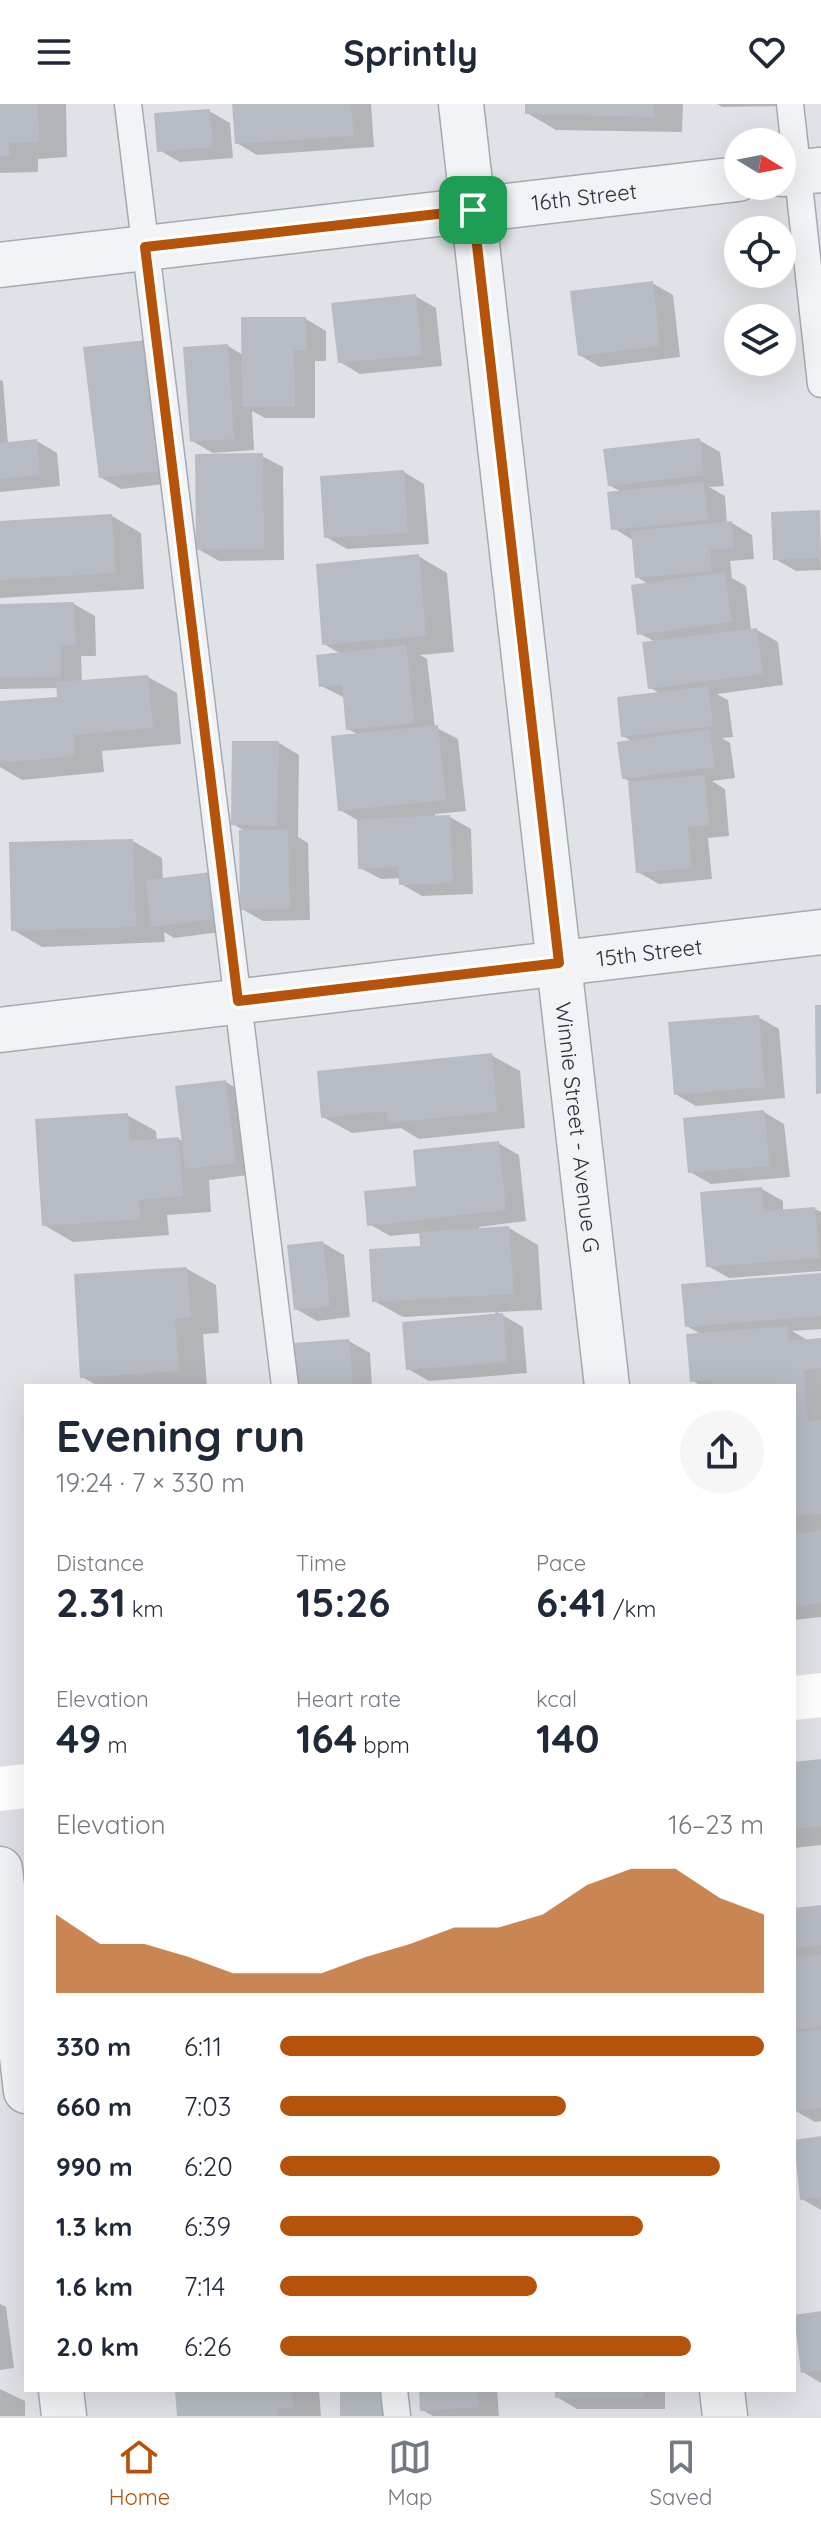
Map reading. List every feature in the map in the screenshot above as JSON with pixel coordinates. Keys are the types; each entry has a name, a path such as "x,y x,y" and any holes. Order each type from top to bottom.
{"main road":[{"path":"796,1698 821,1695"},
{"path":"0,1789 24,1786"}],"street":[{"name":"Winnie Street - Avenue G","path":"461,104 607,1384"},
{"name":"16th Street","path":"0,265 724,181"},
{"name":"15th Street","path":"0,1030 821,932"},
{"path":"0,1869 24,2074"},
{"path":"61,2392 64,2416"},
{"path":"722,2392 725,2416"}],"lane":[{"path":"128,104 285,1384"},
{"path":"790,104 800,172 821,384"},
{"path":"394,2392 397,2416"}],"building":[{"path":"0,104 38,104 39,142 9,143 10,156 0,156"},
{"path":"232,104 351,104 354,136 235,144"},
{"path":"525,104 654,104 654,117 525,114"},
{"path":"210,109 213,147 157,152 154,113"},
{"path":"653,281 660,346 578,356 570,291"},
{"path":"416,294 422,355 338,363 331,303"},
{"path":"241,317 306,317 306,350 294,350 295,407 242,407"},
{"path":"147,340 162,471 99,478 83,347"},
{"path":"228,344 234,439 190,442 183,347"},
{"path":"700,438 704,475 608,486 603,449"},
{"path":"37,439 40,475 0,479 0,443"},
{"path":"263,453 264,549 196,550 195,454"},
{"path":"404,470 408,533 324,538 320,476"},
{"path":"704,482 708,520 611,530 607,492"},
{"path":"820,510 821,558 773,560 771,512"},
{"path":"112,514 116,573 0,580 0,521"},
{"path":"732,521 734,548 710,550 712,571 635,578 631,531"},
{"path":"419,554 426,636 322,645 316,564"},
{"path":"725,572 732,622 637,635 631,585"},
{"path":"74,602 76,645 61,645 61,677 0,678 0,604"},
{"path":"757,628 763,674 648,689 642,642"},
{"path":"406,645 415,723 346,730 342,685 319,687 316,655"},
{"path":"148,675 153,728 74,735 75,756 0,763 0,701 57,697 56,682"},
{"path":"708,686 713,726 621,737 617,697"},
{"path":"438,725 446,800 338,811 331,736"},
{"path":"710,729 715,767 622,779 617,742"},
{"path":"232,741 279,741 277,826 231,825"},
{"path":"705,775 709,825 688,827 692,868 636,873 628,782"},
{"path":"450,815 453,883 399,885 398,867 358,869 357,819"},
{"path":"288,829 290,909 240,910 239,830"},
{"path":"133,839 136,927 11,931 9,842"},
{"path":"211,872 216,919 151,927 146,880"},
{"path":"815,1005 821,1005 821,1093 816,1094"},
{"path":"759,1015 765,1087 674,1095 668,1022"},
{"path":"492,1053 497,1112 388,1123 387,1111 321,1118 317,1071"},
{"path":"226,1080 236,1163 185,1169 175,1086"},
{"path":"764,1110 770,1166 688,1173 683,1118"},
{"path":"128,1113 130,1141 179,1137 183,1196 139,1200 141,1219 42,1226 35,1119"},
{"path":"499,1141 506,1210 367,1226 364,1191 416,1186 413,1150"},
{"path":"762,1187 764,1211 815,1207 820,1258 706,1267 700,1192"},
{"path":"509,1226 514,1294 372,1302 369,1249 420,1246 419,1232"},
{"path":"323,1241 330,1306 294,1310 287,1245"},
{"path":"187,1267 191,1317 175,1319 179,1371 80,1378 74,1274"},
{"path":"821,1273 821,1316 685,1327 681,1284"},
{"path":"503,1313 507,1362 406,1370 402,1322"},
{"path":"788,1326 789,1341 821,1338 821,1368 804,1370 808,1421 821,1420 821,1514 796,1515 796,1384 690,1382 686,1334"},
{"path":"349,1339 353,1384 297,1384 294,1343"},
{"path":"821,1531 821,1603 796,1606 796,1534"},
{"path":"821,1759 821,1826 796,1829 796,1762"},
{"path":"821,1905 821,1945 796,1948 796,1908"},
{"path":"821,1954 821,2026 796,2030 796,1958"},
{"path":"821,2030 821,2108 796,2111 796,2032"},
{"path":"821,2136 821,2197 800,2200 796,2140"},
{"path":"821,2311 821,2370 801,2373 796,2315"},
{"path":"175,2392 292,2392 293,2407 278,2408 279,2416 177,2416"},
{"path":"340,2392 383,2392 384,2416 340,2416"},
{"path":"419,2392 478,2392 479,2407 420,2411"},
{"path":"555,2392 644,2392 644,2398 555,2398"}],"route":[{"path":"473,210 559,963 238,1001 145,247 473,210"}]}
